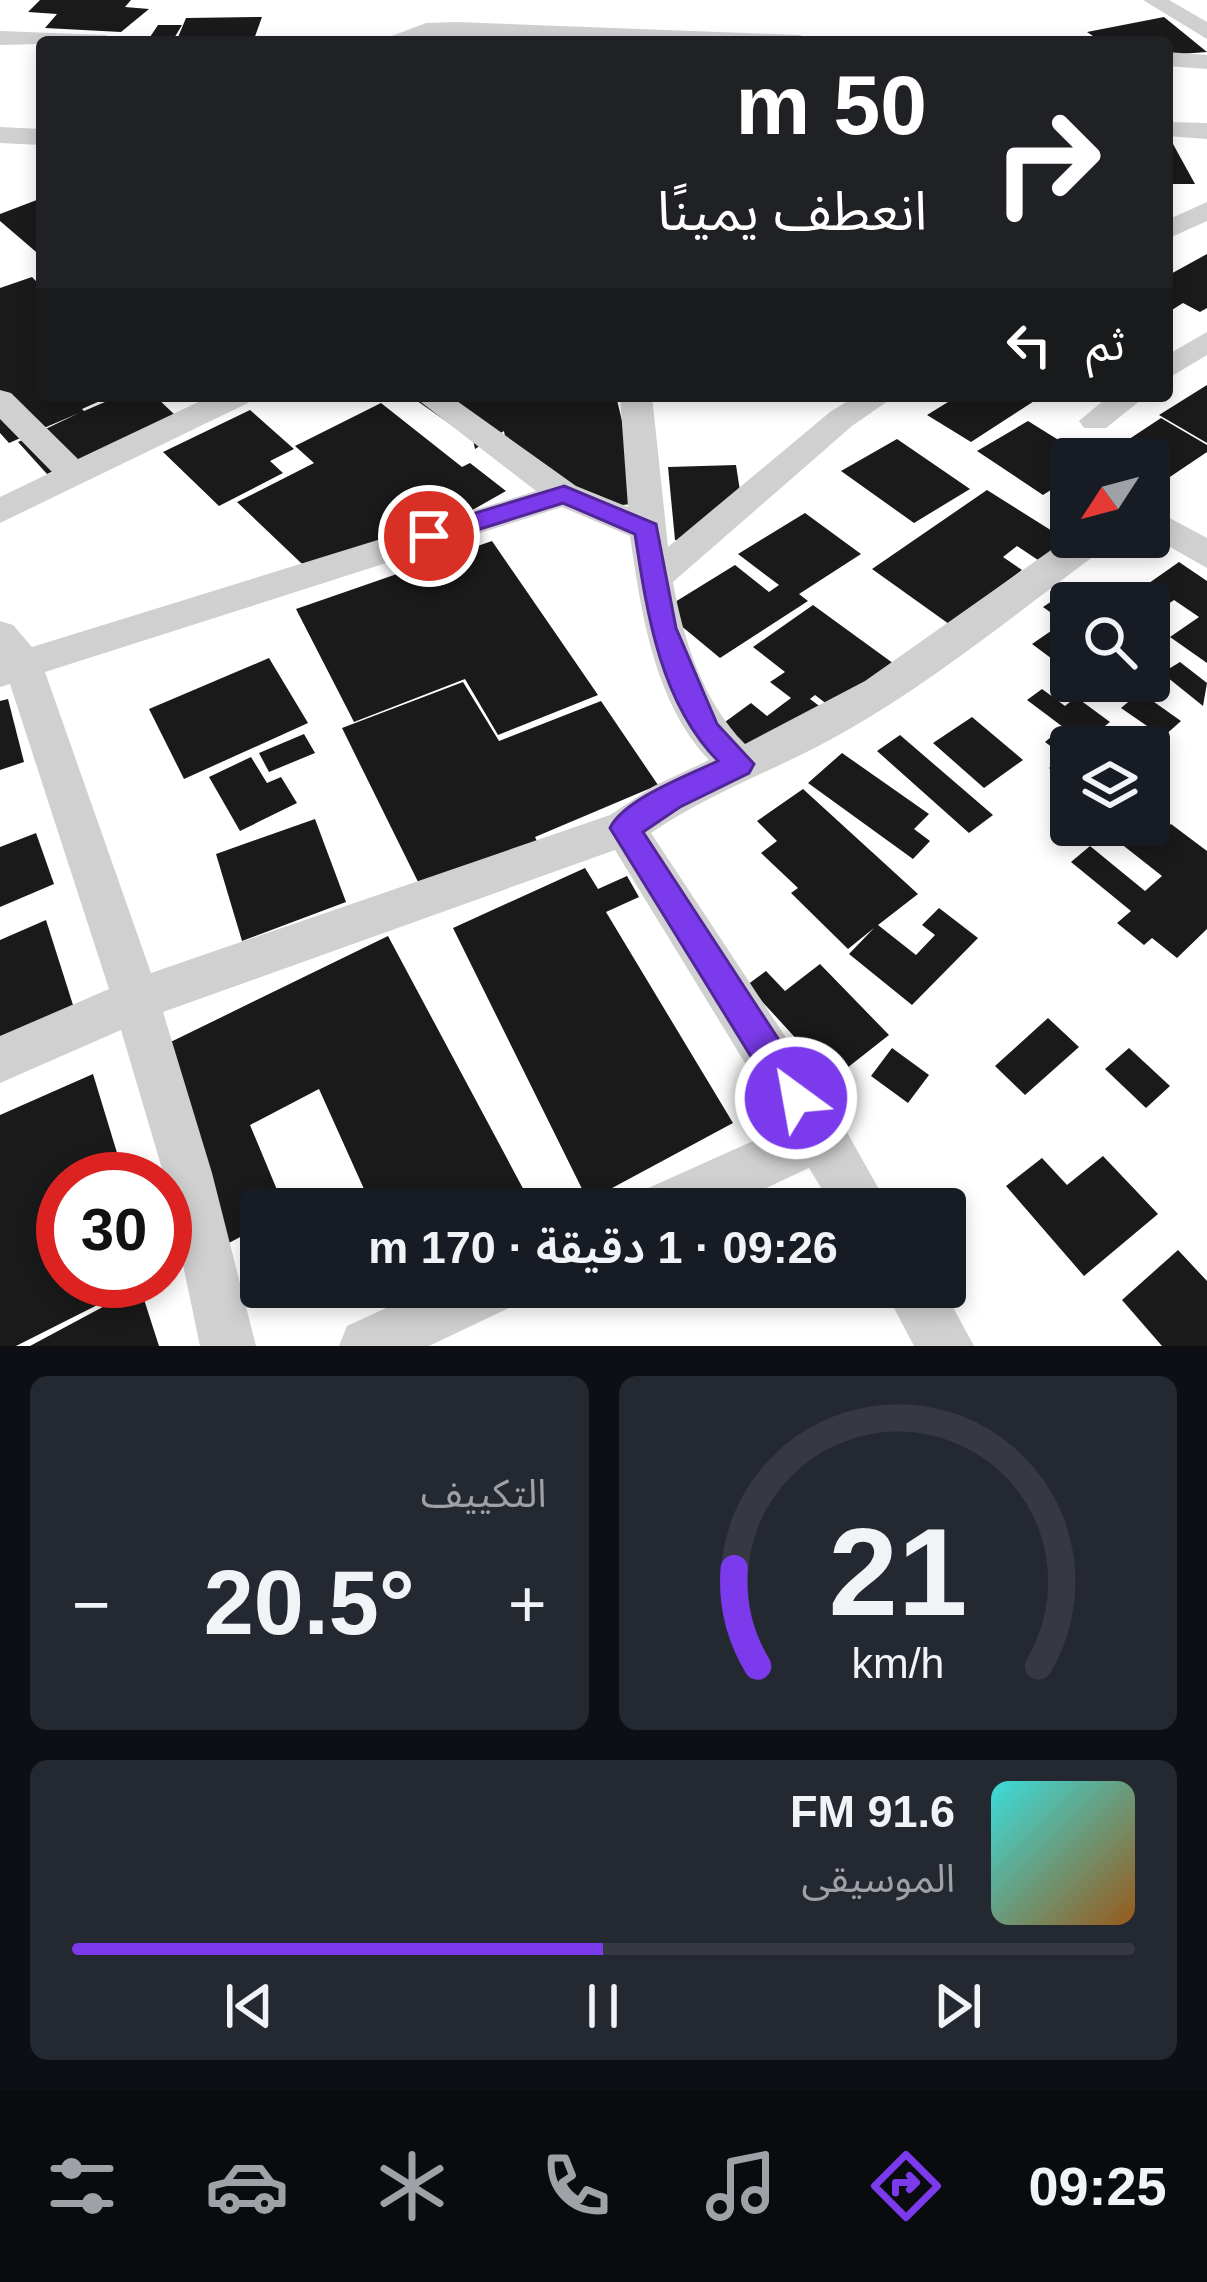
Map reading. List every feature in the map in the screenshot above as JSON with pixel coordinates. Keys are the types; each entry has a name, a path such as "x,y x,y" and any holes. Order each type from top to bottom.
{"street":[{"path":"1154,0 1207,32"},
{"path":"407,36 427,30 540,36"},
{"path":"0,38 36,39"},
{"path":"1173,59 1207,62"},
{"path":"1173,129 1207,131"},
{"path":"0,135 36,136"},
{"path":"1173,366 1207,341"},
{"path":"0,400 75,476"},
{"path":"0,512 225,402"},
{"path":"437,402 564,494 647,530"},
{"path":"637,402 647,530 662,628 706,730 739,764"},
{"path":"655,578 838,408"},
{"path":"228,1346 208,1251 139,999 8,657 564,494"},
{"path":"1170,532 1207,555"},
{"path":"0,1060 139,999 625,828 669,798 775,751 943,648 1066,558"},
{"path":"625,828 852,1188"},
{"path":"708,1188 821,1136"},
{"path":"367,1346 449,1308"},
{"path":"923,1308 946,1346"}],"building":[{"path":"40,0 131,0 125,7 149,9 121,32 45,28 57,14 28,12"},
{"path":"262,17 255,36 178,36 186,18"},
{"path":"1164,17 1207,52 1173,55 1173,36 1093,36 1087,32"},
{"path":"158,25 182,25 175,36 151,36"},
{"path":"1173,144 1195,184 1173,184"},
{"path":"36,200 36,252 0,221 0,214"},
{"path":"1207,254 1207,308 1200,312 1183,303 1173,309 1173,273"},
{"path":"32,277 36,281 36,402 98,402 84,411 105,402 161,402 175,415 47,474 18,442 79,413 9,443 0,433 0,288"},
{"path":"1207,385 1207,443 1159,415"},
{"path":"419,402 617,402 642,503 582,509 508,454 504,431 475,449 473,440"},
{"path":"948,402 1033,402 971,442 927,415"},
{"path":"381,403 462,467 470,463 506,491 409,546 320,581 237,502 314,463 295,446"},
{"path":"250,410 294,449 270,461 283,473 219,506 163,452"},
{"path":"1161,418 1207,445 1207,452 1170,477 1170,438 1131,438"},
{"path":"1028,421 1055,438 1050,438 1050,490 1043,495 977,451"},
{"path":"897,439 970,489 914,523 841,471"},
{"path":"736,465 744,517 721,539 675,540 668,467"},
{"path":"987,490 1050,530 1050,555 1041,562 1017,546 1003,557 1022,570 949,624 872,569"},
{"path":"805,513 861,554 799,594 808,601 720,658 662,610 735,565 769,592 779,585 738,554"},
{"path":"492,541 598,695 498,735 465,679 354,722 296,609"},
{"path":"1179,562 1207,581 1207,663 1170,637 1199,617 1174,600 1170,603 1170,582 1151,582"},
{"path":"813,605 901,669 841,715 815,695 810,699 834,717 764,771 714,730 751,703 767,716 791,698 770,682 785,672 753,647"},
{"path":"1050,632 1050,657 1032,644"},
{"path":"269,658 308,723 184,779 149,709"},
{"path":"1180,662 1207,683 1203,706 1170,679 1170,668"},
{"path":"463,682 499,741 601,701 658,785 535,837 540,847 425,896 342,728"},
{"path":"1042,689 1050,695 1050,702 1065,706 1083,702 1110,722 1062,726 1027,700"},
{"path":"8,699 24,762 0,770 0,701"},
{"path":"1128,702 1154,702 1181,721 1170,731 1170,726 1147,726 1121,708"},
{"path":"972,717 1023,760 984,788 933,743"},
{"path":"304,734 315,753 269,772 259,753"},
{"path":"900,735 993,815 969,833 877,751"},
{"path":"842,753 929,814 914,829 930,841 913,859 808,783"},
{"path":"251,757 267,783 281,777 297,803 240,831 209,777"},
{"path":"803,789 918,894 878,925 916,955 935,935 922,925 939,908 978,938 912,1005 849,954 874,928 848,949 791,893 798,888 761,853 777,841 757,821"},
{"path":"315,819 346,902 242,941 216,854"},
{"path":"1170,825 1207,851 1207,929 1177,958 1152,938 1144,945 1117,923 1131,911 1071,862 1090,846 1145,891 1162,876 1124,846 1170,846"},
{"path":"36,833 54,884 0,907 0,847"},
{"path":"585,868 598,889 627,876 639,897 606,912 733,1123 612,1188 582,1188 453,928"},
{"path":"46,920 73,1005 0,1038 0,940"},
{"path":"388,936 523,1188 364,1188 319,1089 250,1125 276,1188 240,1188 240,1237 206,1255 192,1208 192,1152 175,1152 146,1054"},
{"path":"820,964 889,1035 833,1079 747,985 766,971 785,991"},
{"path":"1048,1018 1079,1047 1025,1095 995,1066"},
{"path":"892,1048 929,1075 908,1103 871,1076"},
{"path":"1129,1048 1170,1086 1146,1108 1105,1069"},
{"path":"93,1074 117,1152 36,1152 36,1308 91,1308 16,1346 0,1346 0,1115"},
{"path":"1103,1156 1158,1214 1084,1276 1006,1186 1042,1158 1067,1185"},
{"path":"1178,1250 1207,1281 1207,1346 1162,1346 1122,1300"},
{"path":"101,1308 147,1308 159,1346 30,1346"}],"route":[{"path":"429,536 564,494 647,530 662,628 706,730 739,764 669,798 625,828 796,1098"}]}
